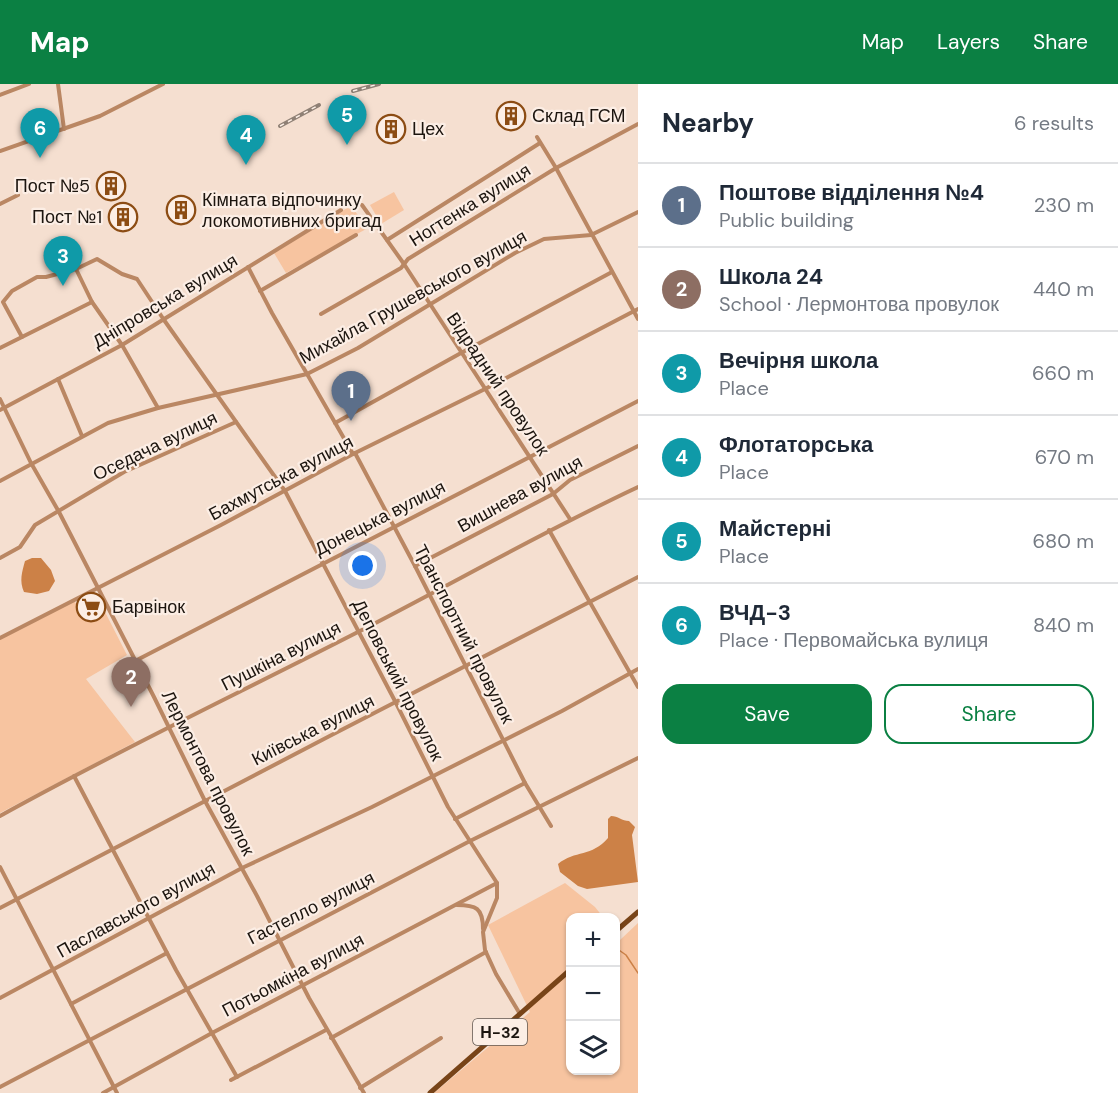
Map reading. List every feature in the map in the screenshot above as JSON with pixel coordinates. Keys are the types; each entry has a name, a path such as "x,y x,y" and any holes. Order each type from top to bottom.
{"main road":[{"path":"620,927 638,912"},
{"name":"Н-32","path":"430,1093 566,974"}],"street":[{"path":"11,84 14,91"},
{"path":"0,95 29,84"},
{"path":"58,84 64,129"},
{"path":"0,151 100,116 163,84"},
{"name":"Ногтенка вулиця","path":"321,314 401,268 556,168 638,124"},
{"path":"537,137 612,272 636,310 638,319"},
{"path":"387,240 540,143"},
{"path":"0,204 18,195"},
{"name":"Відрадний провулок","path":"362,205 404,264 570,519"},
{"name":"Дніпровська вулиця","path":"2,409 122,345 341,210"},
{"name":"Михайла Грушевського вулиця","path":"0,481 108,423 158,408 307,374 358,348 515,253 544,240 591,235 638,212"},
{"path":"260,291 356,235"},
{"name":"Деповський провулок","path":"76,269 97,260 122,274 137,279 285,491 455,819 497,883"},
{"name":"Транспортний провулок","path":"248,267 394,527 525,783 550,826"},
{"path":"22,337 3,302 12,291 37,277 46,277 76,269 92,302 122,345 158,408"},
{"path":"335,423 461,352 612,272"},
{"path":"0,348 92,302"},
{"name":"Бахмутська вулиця","path":"0,638 354,453 636,310"},
{"path":"58,379 82,435"},
{"name":"Лермонтова провулок","path":"0,399 2,409 59,512 205,801 331,1038 364,1093"},
{"name":"Донецька вулиця","path":"135,661 638,401"},
{"name":"Оседача вулиця","path":"0,558 20,547 35,525 124,472 236,422"},
{"name":"Вишнева вулиця","path":"415,566 553,494 570,480 638,446"},
{"name":"Пушкіна вулиця","path":"0,816 358,632 570,519 638,486"},
{"path":"549,530 638,687"},
{"name":"Київська вулиця","path":"0,908 396,703 464,665 638,577"},
{"name":"Паславського вулиця","path":"0,998 242,868 372,807 638,669"},
{"name":"Гастелло вулиця","path":"0,1087 470,841 638,758"},
{"path":"75,776 167,953 237,1077"},
{"path":"455,819 525,783"},
{"path":"0,867 117,1093"},
{"path":"483,932 497,898 497,883"},
{"name":"Потьомкіна вулиця","path":"104,1093 497,883"},
{"path":"456,905 470,905 479,909 483,918 486,952 496,974 520,1014"},
{"path":"331,1038 486,952"},
{"path":"71,1004 167,953"},
{"path":"231,1080 327,1030"},
{"path":"360,1088 441,1038"}],"shaded area":[{"path":"394,192 404,210 381,224 370,205"},
{"path":"347,208 354,210 368,228 286,273 274,253"},
{"path":"41,558 51,570 55,581 49,591 37,594 24,592 21,580 23,569 25,561"},
{"path":"73,599 87,621 105,612 127,655 86,679 135,742 0,813 0,639"},
{"path":"611,816 629,821 635,827 632,835 638,882 587,889 578,886 560,872 558,864 602,844 608,838 608,819"},
{"path":"565,883 595,907 600,913 566,913 566,1075 620,1075 620,940 638,923 638,1093 434,1093 530,1012 488,925"}],"waterway":[{"path":"620,951 626,955 638,973"}],"railway":[{"path":"353,91 379,84"},
{"path":"280,126 319,105"}],"place":[{"name":"Склад ГСМ","path":"511,116"},
{"name":"Цех","path":"391,129"},
{"name":"Майстерні","path":"347,145"},
{"name":"ВЧД-3","path":"40,158"},
{"name":"Флотаторська","path":"246,165"},
{"name":"Пост №5","path":"111,186"},
{"name":"Кімната відпочинку локомотивних бригад","path":"181,210"},
{"name":"Пост №1","path":"123,217"},
{"name":"Вечірня школа","path":"63,286"},
{"name":"Поштове відділення №4","path":"351,421"},
{"name":"Барвінок","path":"91,607"},
{"name":"Школа 24","path":"131,707"}]}
